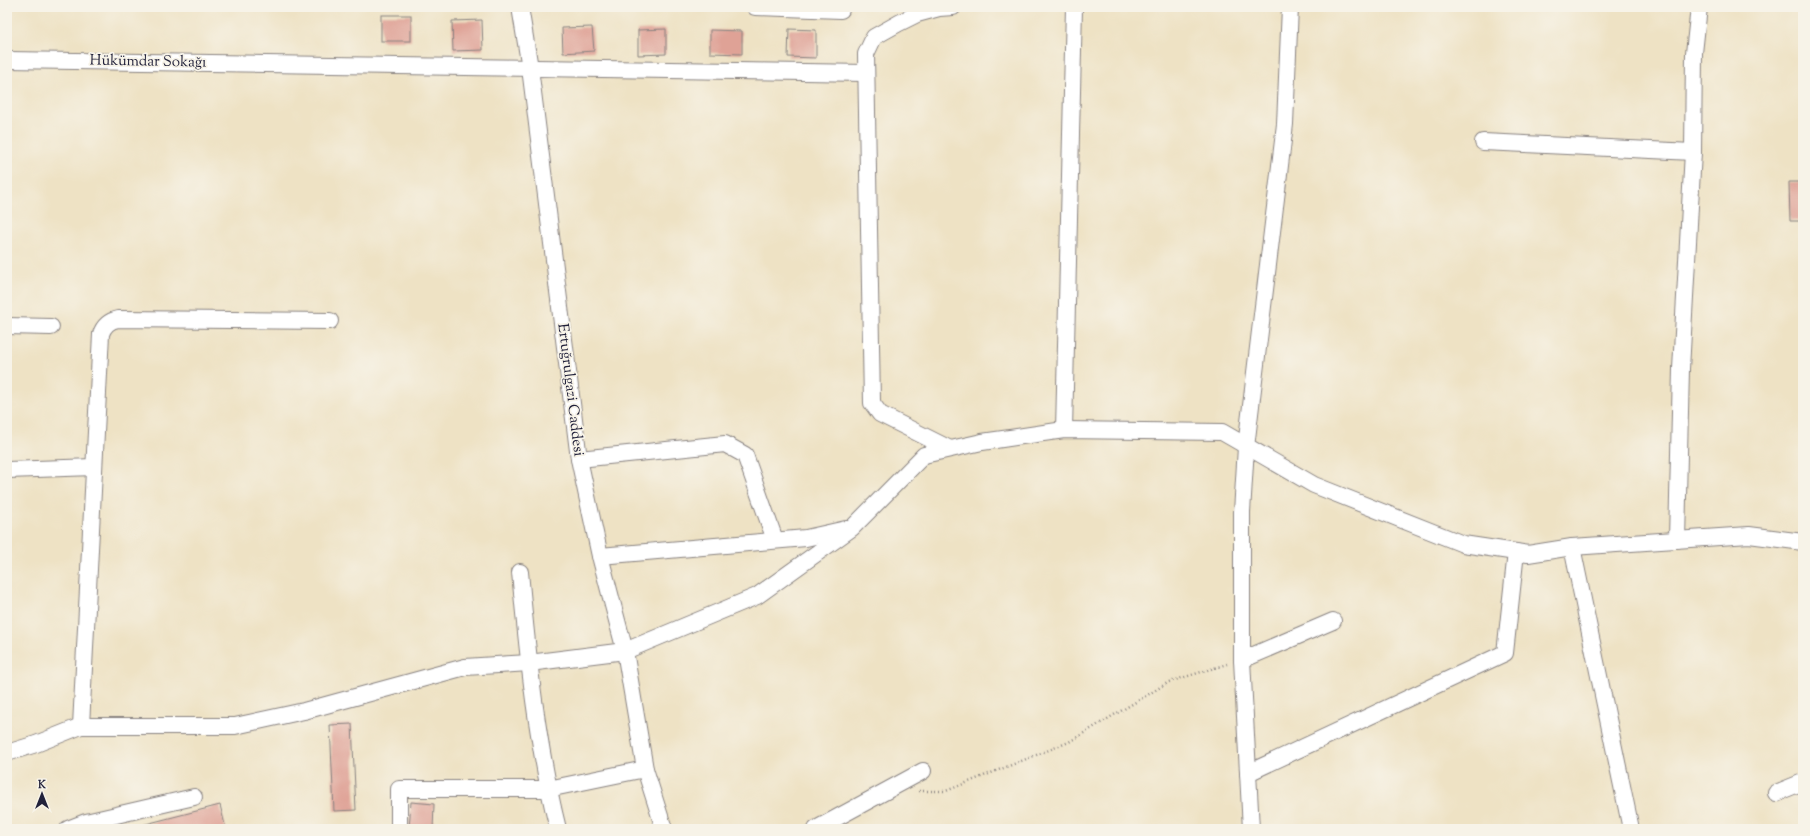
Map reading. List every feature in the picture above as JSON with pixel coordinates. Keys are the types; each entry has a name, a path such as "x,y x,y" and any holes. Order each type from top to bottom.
{"street":[{"name":"Ertuğrulgazi Caddesi","path":"520,7 530,68 579,459 600,556 625,651 645,769 664,829"},
{"path":"755,7 841,10 841,7"},
{"path":"950,449 880,414 872,403 866,54 874,37 917,14 939,8 953,7"},
{"path":"1064,430 1074,7"},
{"path":"1251,829 1242,660 1242,512 1246,447 1285,124 1290,7"},
{"path":"1677,540 1681,369 1693,152 1694,53 1699,7"},
{"name":"Hükümdar Sokağı","path":"7,60 866,73"},
{"path":"1483,142 1693,152"},
{"path":"81,726 101,334 103,328 112,320 118,319 330,321"},
{"path":"7,326 51,327"},
{"path":"7,753 36,744 81,726 235,726 304,711 465,667 529,662 625,651 757,596 852,528 924,455 982,442 1064,430 1222,432 1314,485 1463,544 1528,554 1572,547 1749,535 1803,542"},
{"path":"579,459 725,444 745,455 775,540"},
{"path":"7,470 94,467"},
{"path":"600,556 806,538 852,528"},
{"path":"1572,547 1631,829"},
{"path":"1248,773 1505,653 1516,552"},
{"path":"520,572 529,662 548,789 558,829"},
{"path":"1242,660 1333,621"},
{"path":"399,829 399,789 548,789 645,769"},
{"path":"816,829 923,771"},
{"path":"1776,793 1803,782"},
{"path":"68,829 86,822 194,797"}],"path":[{"path":"900,784 914,790 924,792 946,791 1069,742 1170,682 1242,660"}],"building":[{"path":"381,15 411,15 411,41 381,41"},
{"path":"482,20 483,50 453,51 452,21"},
{"path":"592,27 594,51 563,53 562,28"},
{"path":"666,29 666,54 638,55 638,30"},
{"path":"789,29 816,30 816,58 788,57"},
{"path":"710,30 742,31 742,54 710,53"},
{"path":"1789,182 1803,182 1803,221 1790,221"},
{"path":"352,724 356,810 334,811 330,725"},
{"path":"411,802 434,804 433,829 409,829"},
{"path":"220,805 226,829 143,829 142,825"}]}
